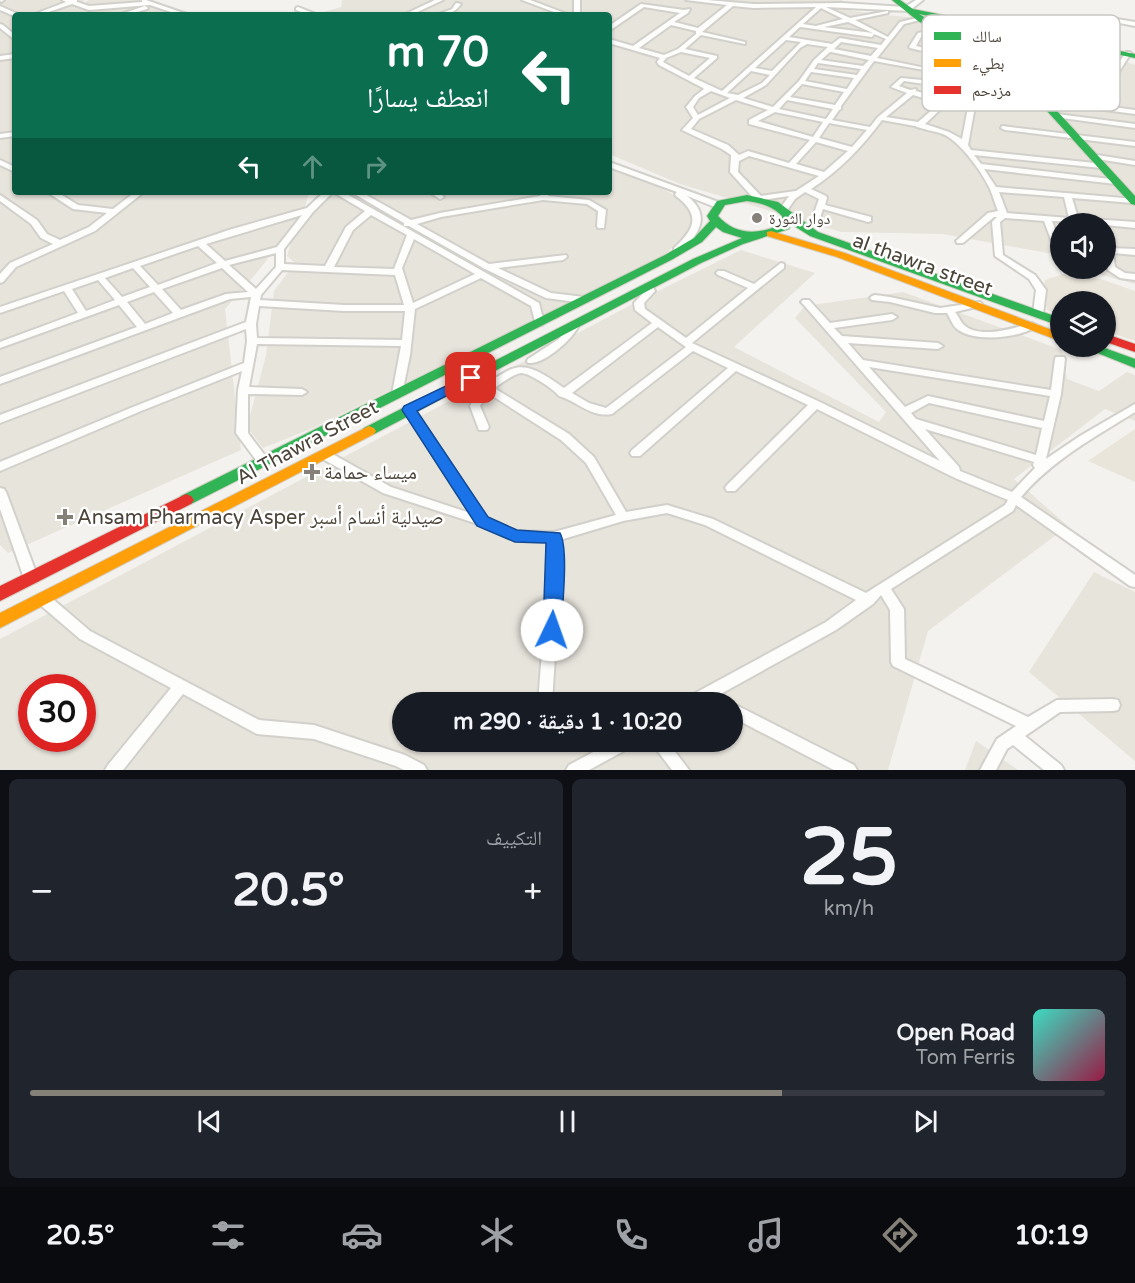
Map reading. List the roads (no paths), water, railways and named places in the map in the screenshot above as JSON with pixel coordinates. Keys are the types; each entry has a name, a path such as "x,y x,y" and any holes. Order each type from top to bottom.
{"main road":[{"path":"906,5 921,19"},
{"path":"906,5 947,15"},
{"path":"1053,111 1128,193"},
{"path":"715,222 712,216 718,205 736,199 759,199"},
{"name":"al thawra street","path":"759,199 785,213 805,230 1035,320 1050,330"},
{"path":"766,235 785,227 785,213"},
{"name":"al thawra street","path":"715,222 739,234 766,235 841,255 977,304 1035,320 1050,321"},
{"name":"Al Thawra Street","path":"0,594 669,257 698,240 715,222"},
{"name":"Al Thawra Street","path":"0,621 649,287 729,247 766,235"},
{"path":"1116,341 1135,348"},
{"path":"1116,357 1135,364"}],"street":[{"path":"65,0 76,1 89,8 150,3"},
{"path":"140,0 177,12"},
{"path":"413,12 440,0"},
{"path":"525,0 559,12"},
{"path":"689,0 732,4 820,6 839,2"},
{"path":"774,0 779,5"},
{"path":"44,12 76,1"},
{"path":"633,49 700,2"},
{"path":"794,5 839,2 906,5"},
{"path":"448,12 454,10 458,4"},
{"path":"612,42 664,57 680,50 699,34 698,31 732,4"},
{"path":"132,12 157,5"},
{"path":"612,27 643,5 686,12"},
{"path":"813,27 906,5"},
{"path":"820,6 887,37"},
{"path":"722,93 820,6"},
{"path":"298,9 306,12"},
{"path":"792,164 828,122 848,91 883,47 887,37 902,23 921,19"},
{"path":"1120,22 1135,24"},
{"path":"670,23 743,43"},
{"path":"798,25 887,37"},
{"path":"922,34 912,47 922,49"},
{"path":"784,38 807,41 922,68"},
{"path":"852,150 753,123 775,109 801,82 816,61 840,40 883,47"},
{"path":"807,41 796,49 764,84 697,118 686,130 725,147 735,154 734,172 759,199 794,193 824,175 852,150 880,118 922,83"},
{"path":"776,45 796,49"},
{"path":"680,50 715,57 691,77"},
{"path":"664,57 661,64 722,93 828,122 872,129"},
{"path":"816,61 865,68"},
{"path":"751,69 773,73"},
{"path":"810,70 859,77"},
{"path":"922,81 905,78 894,86 922,96"},
{"path":"801,82 848,91"},
{"path":"697,118 689,107 697,97 708,90 706,87"},
{"path":"786,98 838,108"},
{"path":"1120,110 1135,112"},
{"path":"918,126 935,111"},
{"path":"967,148 972,111"},
{"path":"1057,116 1135,126"},
{"path":"880,118 944,132 957,138 967,148 994,189 1003,214"},
{"path":"1005,128 1135,144"},
{"path":"967,148 1135,163"},
{"path":"735,160 748,153 824,175"},
{"path":"612,165 718,205"},
{"path":"980,166 1128,193"},
{"path":"669,187 689,202 697,212 699,219 692,235 669,257"},
{"path":"804,189 823,198 815,222"},
{"path":"994,189 1067,195 1128,193"},
{"path":"785,213 794,193"},
{"path":"56,195 76,207 115,213"},
{"path":"0,280 13,265 92,229 136,195"},
{"path":"314,195 320,201"},
{"path":"263,461 242,433 243,390 249,365 252,341 250,324 255,298 280,267 280,249 310,210 326,195"},
{"path":"342,195 536,305"},
{"path":"360,195 488,267 549,296 584,300"},
{"path":"398,227 440,215 545,195 595,204 602,210 601,226"},
{"path":"1067,195 1072,213"},
{"path":"0,197 34,222 44,236 60,244"},
{"path":"821,206 868,219"},
{"path":"0,310 134,264 310,210"},
{"path":"328,269 349,229 370,211"},
{"path":"949,309 960,327 977,332 1012,334 1035,320 1041,290 1032,277 999,256 996,222 1003,214"},
{"path":"960,241 991,215 1050,218"},
{"path":"1047,218 1050,226"},
{"path":"1116,224 1135,225"},
{"path":"397,394 410,308 398,268 411,235"},
{"path":"200,243 255,298"},
{"path":"0,345 223,264 280,249"},
{"path":"1116,249 1135,252"},
{"path":"0,381 230,296 344,308 410,308 488,267 563,257"},
{"path":"134,264 179,314"},
{"path":"483,427 475,406 487,388 518,370 523,370 595,410 608,412 690,345 754,287 782,266"},
{"path":"280,267 399,272"},
{"path":"1116,271 1123,276 1135,277"},
{"path":"721,273 754,287"},
{"path":"99,276 143,327"},
{"path":"649,287 650,291 640,301 639,307 690,345 959,475 1013,497 1135,582"},
{"path":"67,288 83,314"},
{"path":"536,305 549,296"},
{"path":"875,298 887,298 938,310 977,304"},
{"path":"806,302 959,475"},
{"path":"536,305 539,323"},
{"path":"826,326 892,317"},
{"path":"563,394 658,322"},
{"path":"0,419 250,324"},
{"path":"532,361 573,331 574,325"},
{"path":"838,339 938,346"},
{"path":"252,341 406,343"},
{"path":"1039,465 1056,394 1060,359"},
{"path":"858,362 1056,394"},
{"path":"0,467 249,365"},
{"path":"636,453 735,367"},
{"path":"487,388 565,437 590,460 623,517"},
{"path":"243,390 302,392"},
{"path":"907,417 928,399 1048,426"},
{"path":"731,488 816,404"},
{"path":"719,692 831,626 883,587 1009,508 1013,497 1039,465 1135,407"},
{"path":"409,410 482,521"},
{"path":"907,417 1039,465"},
{"path":"325,455 387,490 482,521 515,536 554,537 623,517 667,509 709,522 868,600"},
{"path":"1,495 31,578"},
{"path":"546,692 555,566 554,537"},
{"path":"883,587 897,609 898,662 1029,725"},
{"path":"43,599 85,635 257,727 314,732 400,760 419,770"},
{"path":"113,770 180,687"},
{"path":"988,770 1002,744 1057,706 1113,705"},
{"path":"743,716 849,770"},
{"path":"1013,736 1056,770"},
{"path":"574,770 608,752"},
{"path":"667,752 681,770"}],"place":[{"name":"دوار الثورة","path":"757,218"},
{"name":"ميساء حمامة","path":"312,472"},
{"name":"Ansam Pharmacy Asper صيدلية أنسام أسبر","path":"65,517"}]}
